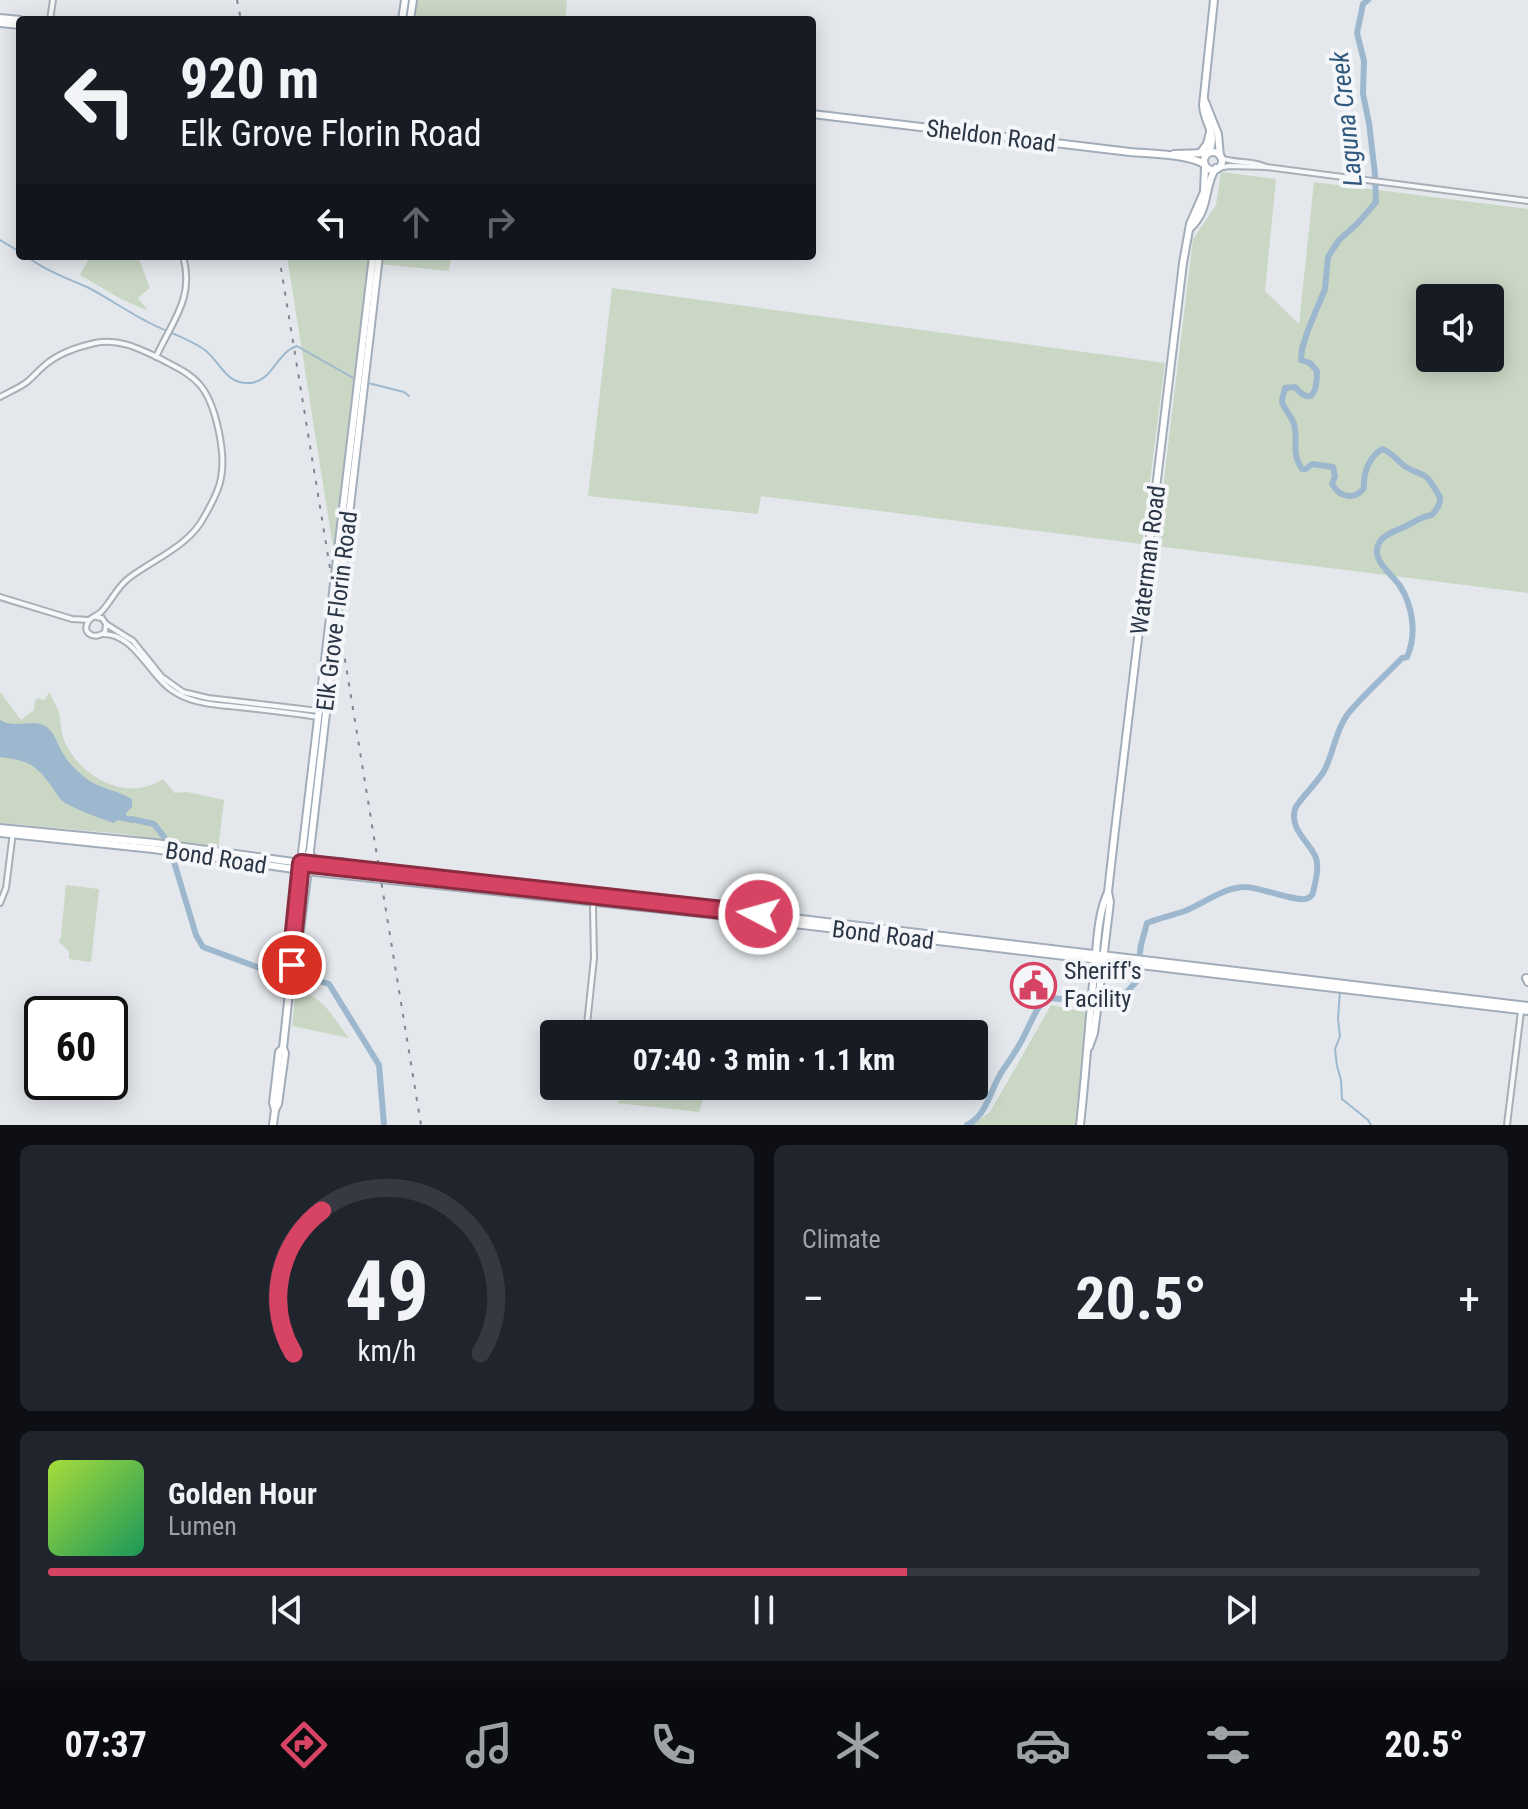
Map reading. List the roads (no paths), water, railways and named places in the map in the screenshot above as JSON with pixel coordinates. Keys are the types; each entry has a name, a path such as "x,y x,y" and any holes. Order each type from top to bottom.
{"main road":[{"path":"1204,99 1218,134 1221,157 1221,164 1210,169 1204,159 1210,131 1203,111 1204,99 1214,0"},
{"name":"Sheldon Road","path":"816,114 1171,155 1198,160 1205,165"},
{"path":"1206,153 1215,152 1221,157"},
{"name":"Sheldon Road","path":"1171,155 1206,153"},
{"name":"Waterman Road","path":"1080,1125 1089,1047 1094,1033 1099,957 1110,902 1108,892 1183,263 1191,220 1204,192 1205,165"},
{"name":"Waterman Road","path":"1190,228 1206,204 1211,176 1217,168"},
{"name":"Elk Grove Florin Road","path":"273,1125 285,1053 293,933 309,853 338,550 375,260"},
{"name":"Elk Grove Florin Road","path":"292,965 296,961 311,778 342,568 374,300 376,260"},
{"path":"370,285 374,300"},
{"path":"338,550 342,568"},
{"path":"315,749 318,770"},
{"path":"311,778 316,791"},
{"name":"Bond Road","path":"0,831 154,846 304,867 363,870 501,891 759,914 1129,962 1281,977 1332,986"},
{"name":"Bond Road","path":"185,852 221,853 396,881 472,882 727,916 1099,957"},
{"path":"309,853 315,861 342,862 363,870"},
{"path":"501,891 504,888 536,889"},
{"path":"727,916 754,917 759,914"},
{"path":"293,933 296,937 294,948 297,949"},
{"name":"Bond Road","path":"1145,963 1241,978 1428,995 1525,1008"},
{"path":"1241,978 1244,975 1272,979 1281,977"},
{"name":"Bond Road","path":"1347,987 1396,996 1525,1008"},
{"path":"1396,996 1428,995"}],"street":[{"path":"1221,157 1230,162 1528,201"},
{"path":"1217,168 1266,167"},
{"path":"156,357 185,297 187,274 184,260"},
{"path":"0,397 27,381 56,357 105,342 126,344 193,377 202,387 217,424 222,457 222,477 204,518 191,535 124,582 96,617 89,620 72,619 0,597"},
{"path":"103,634 107,604"},
{"path":"96,617 138,646 158,673 190,695 322,714"},
{"path":"72,619 87,628 93,636 112,634 126,642 162,683 186,698 207,703 322,714"},
{"path":"87,628 89,620"},
{"path":"0,903 6,888 13,832"},
{"path":"587,1020 594,958 594,899"},
{"path":"1507,1125 1525,1008"}],"water":[{"path":"0,720 12,724 38,723 47,727 76,770 87,779 132,799 132,807 126,815 137,821 118,820 113,823 77,809 61,800 31,765 0,757"}],"waterway":[{"name":"Laguna Creek","path":"967,1125 984,1109 1001,1073 1047,998 1109,1002 1122,997 1136,982 1147,923 1182,912 1236,888 1250,887 1297,899 1311,896 1317,861 1297,830 1295,809 1324,771 1347,715 1402,658 1407,657 1413,630 1408,602 1377,555 1378,545 1387,535 1432,515 1440,497 1427,478 1407,468 1382,449 1368,466 1364,488 1352,496 1343,495 1332,484 1335,476 1333,467 1312,464 1302,469 1296,457 1294,424 1282,401 1285,388 1295,387 1306,396 1315,390 1317,371 1310,363 1301,360 1302,349 1325,289 1328,257 1339,240 1376,202 1369,123 1363,94 1364,61 1357,33 1363,4 1368,0"},
{"path":"0,240 16,250"},
{"path":"32,260 195,344 208,353 228,376 241,383 264,378 284,354 297,346 355,379"},
{"path":"368,383 409,396"},
{"name":"Laguna Creek","path":"131,819 154,824 168,842 196,935 203,947 257,967 329,984 379,1065 384,1125"},
{"path":"1340,990 1340,1036 1335,1049 1342,1099 1371,1125"}],"railway":[{"path":"237,0 240,16"},
{"path":"280,260 421,1125"}],"place":[{"name":"Sheriff's Facility","path":"1033,985"}]}
